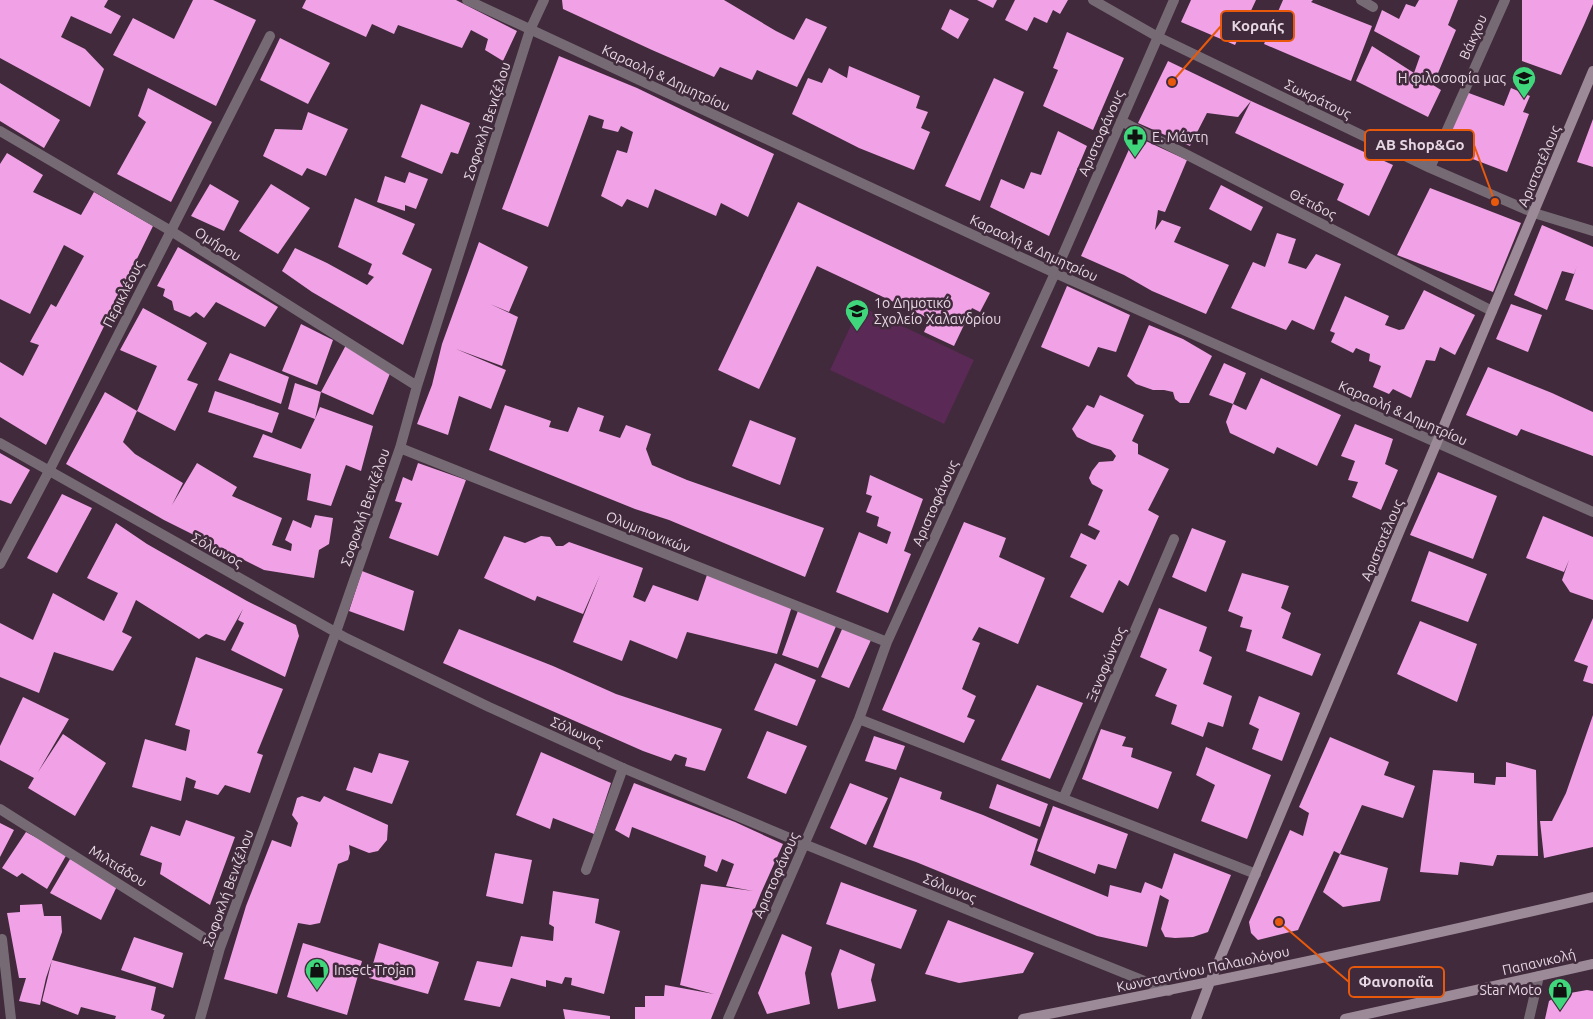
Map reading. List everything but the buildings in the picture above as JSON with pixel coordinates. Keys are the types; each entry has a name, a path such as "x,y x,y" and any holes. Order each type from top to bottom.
{"street":[{"name":"Καραολή & Δημητρίου","path":"467,0 1055,273 1593,512"},
{"name":"Σοφοκλή Βενιζέλου","path":"200,1019 220,948 336,632 400,448 417,386 530,30 544,0"},
{"name":"Σωκράτους","path":"1093,0 1158,37 1430,168 1534,213 1593,231"},
{"name":"Αριστοφάνους","path":"728,1019 859,719 887,642 1055,273 1174,0"},
{"path":"1360,0 1373,7"},
{"name":"Βάκχου","path":"1430,168 1505,0"},
{"name":"Περικλέους","path":"0,564 270,36"},
{"name":"Αριστοτέλους","path":"1196,1019 1593,71"},
{"name":"Θέτιδος","path":"1121,121 1492,311"},
{"name":"Ομήρου","path":"0,131 171,231 417,386"},
{"name":"Σόλωνος","path":"0,443 336,632 488,707 623,768 804,844 1169,991"},
{"name":"Ολυμπιονικών","path":"400,448 887,642"},
{"name":"Ξενοφώντος","path":"1063,799 1174,539"},
{"path":"859,719 1256,874"},
{"path":"586,870 623,768"},
{"name":"Μιλτιάδου","path":"0,808 220,948"},
{"name":"Κωνσταντίνου Παλαιολόγου","path":"1023,1019 1169,991 1455,930 1593,897"},
{"path":"2,939 11,1019"},
{"name":"Παπανικολή","path":"1345,1019 1593,964"},
{"path":"1529,1019 1539,976"}],"shaded area":[{"path":"860,306 974,360 944,424 830,370"}],"place":[{"name":"Κοραής","path":"1172,82"},
{"name":"Η φιλοσοφία μας","path":"1524,99"},
{"name":"Ε. Μάντη","path":"1135,158"},
{"name":"ΑΒ Shop&Go","path":"1495,202"},
{"name":"1ο Δημοτικό Σχολείο Χαλανδρίου","path":"857,332"},
{"name":"Φανοποιΐα","path":"1279,922"},
{"name":"Insect Trojan","path":"317,991"},
{"name":"Star Moto","path":"1560,1011"}]}
